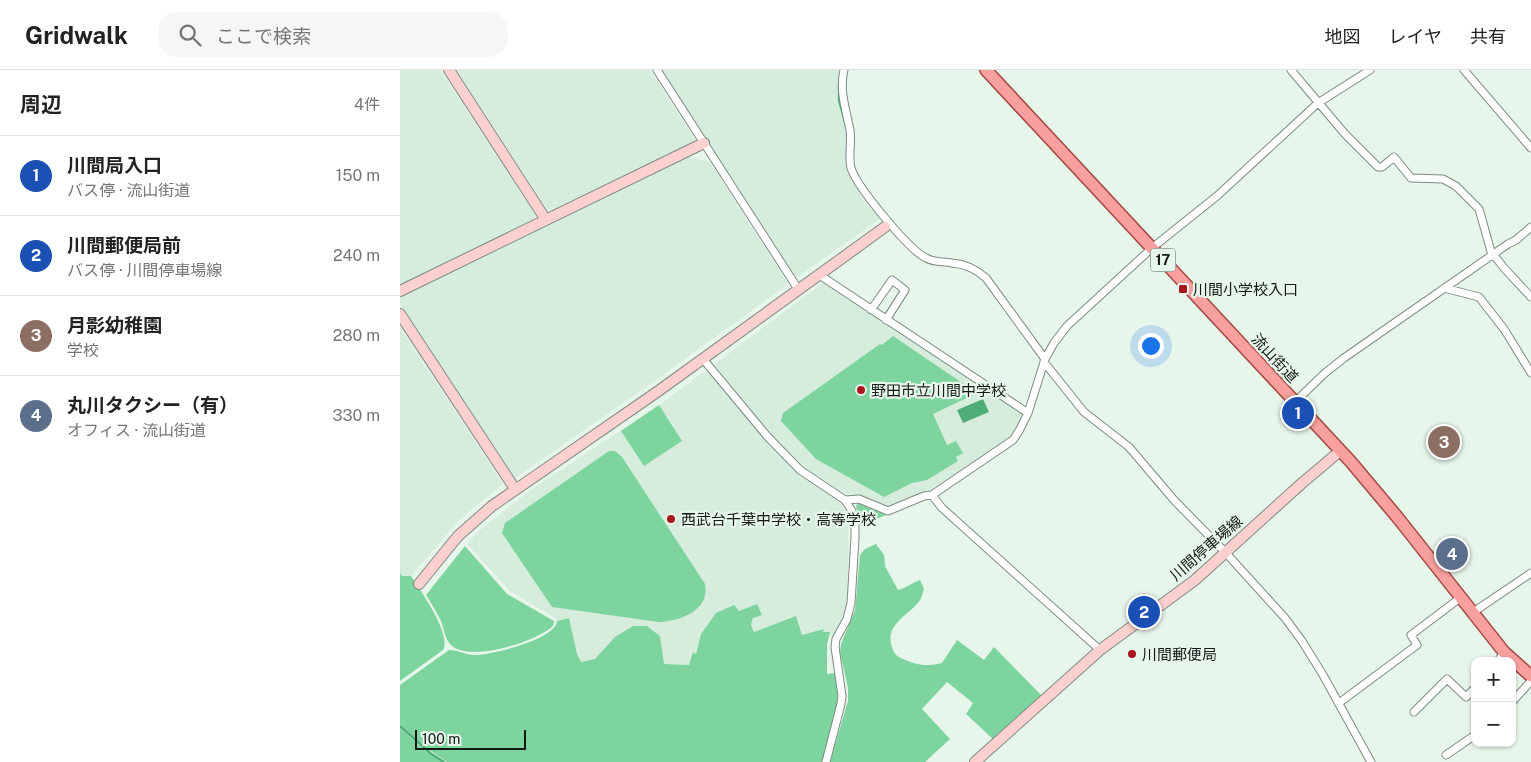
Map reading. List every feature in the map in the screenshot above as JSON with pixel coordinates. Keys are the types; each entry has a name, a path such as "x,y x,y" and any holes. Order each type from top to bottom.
{"main road":[{"name":"流山街道","path":"986,70 1380,495 1472,613 1501,656 1531,676"}],"street":[{"path":"449,70 546,220"},
{"path":"656,70 798,289"},
{"path":"844,70 842,98 851,132 851,168 868,198 921,255 938,262 968,266 986,278 1084,412 1129,447 1174,500 1225,552 1285,618 1302,641 1371,762"},
{"path":"1291,70 1345,134 1378,167 1382,167 1394,157 1411,178 1443,179 1456,186 1479,209 1493,255 1531,297"},
{"path":"845,500 859,499 888,511 924,496 932,495 1014,440 1028,413 1045,361 1054,343 1067,326 1152,248 1217,196 1318,102 1370,70"},
{"path":"1464,70 1531,148"},
{"path":"400,291 704,144"},
{"path":"419,584 458,536 492,506 703,359 885,227"},
{"path":"1295,402 1337,363 1516,240 1531,227"},
{"path":"818,274 1028,413"},
{"path":"871,310 892,280 905,290 886,320"},
{"path":"1444,288 1479,297 1504,329 1531,374"},
{"path":"400,314 515,489"},
{"path":"703,359 767,436 800,470 845,500 852,511 855,523 851,603 847,619 836,640 835,647 842,704 826,762"},
{"name":"川間停車場線","path":"975,762 1100,650 1196,580 1225,552 1340,451"},
{"path":"932,495 942,508 1100,650"},
{"path":"1472,613 1531,573"},
{"path":"1339,703 1417,645 1411,635 1460,598"},
{"path":"1516,697 1531,676"},
{"path":"1414,712 1447,679 1466,697 1471,692"},
{"path":"1446,756 1471,738"}],"shaded area":[{"path":"400,70 440,70 535,215 534,220 400,285"},
{"path":"457,70 650,70 695,139 693,144 553,211 547,209"},
{"path":"661,70 839,70 837,98 847,137 847,170 864,202 881,218 799,276 793,275"},
{"path":"688,157 710,162 788,284 656,380 515,478 400,303 400,295"},
{"name":"野田市立川間中学校","path":"824,282 1023,414 1007,440 931,490 887,509 854,494 846,494 805,467 772,434 716,367 716,363"},
{"path":"400,328 503,484 460,519 411,576 402,576 400,573"},
{"path":"893,336 977,393 933,414 947,445 956,441 963,453 956,457 958,461 927,480 912,483 884,497 816,459 781,421 783,413"},
{"name":"西武台千葉中学校・高等学校","path":"705,371 709,372 770,446 797,474 838,501 847,514 849,549 846,610 834,635 829,637 830,632 823,632 823,630 802,635 796,616 754,632 751,625 754,618 762,614 757,604 739,611 701,634 696,654 693,653 689,665 663,664 660,636 647,626 605,650 595,659 581,662 577,654 569,619 557,621 510,591 467,544 479,531 528,492 659,405"},
{"path":"983,399 989,412 963,423 957,410"},
{"path":"659,405 682,441 644,466 621,431"},
{"path":"609,451 615,451 622,457 705,584 703,601 685,616 659,622 552,607 502,533 505,523"},
{"path":"858,503 886,515 861,526 856,506"},
{"path":"876,544 884,555 885,566 898,590 920,580 924,589 920,600 899,620 892,632 890,639 896,655 916,664 931,665 942,663 957,640 984,660 994,647 1042,696 994,740 966,714 973,703 947,682 922,709 950,739 925,762 830,762 848,701 848,688 840,652 841,644 855,610 860,555 865,549"},
{"path":"465,546 507,594 554,621 553,626 517,644 486,651 471,652 459,650 450,644 440,619 426,595"},
{"path":"400,573 402,576 411,576 421,591 434,612 445,643 443,650 400,681"},
{"path":"757,604 762,615 753,618 751,625 754,632 796,616 802,635 824,629 823,632 830,632 827,644 827,674 835,673 838,699 823,762 447,762 425,747 400,724 400,685 449,650 475,655 508,649 535,640 554,628 557,621 569,618 577,654 581,662 595,659 615,637 633,626 647,626 660,636 664,664 689,665 693,652 696,654 701,634 716,613 734,605 739,611"},
{"path":"400,728 425,751 442,762 400,762"}],"waterway":[{"path":"839,85 839,100 846,126"},
{"path":"400,726 430,753 444,762"}],"place":[{"name":"川間小学校入口","path":"1183,289"},
{"name":"野田市立川間中学校","path":"861,390"},
{"name":"川間局入口","path":"1298,413"},
{"name":"月影幼稚園","path":"1444,442"},
{"name":"西武台千葉中学校・高等学校","path":"671,519"},
{"name":"丸川タクシー（有）","path":"1452,554"},
{"name":"川間郵便局前","path":"1144,612"},
{"name":"川間郵便局","path":"1132,654"}]}
